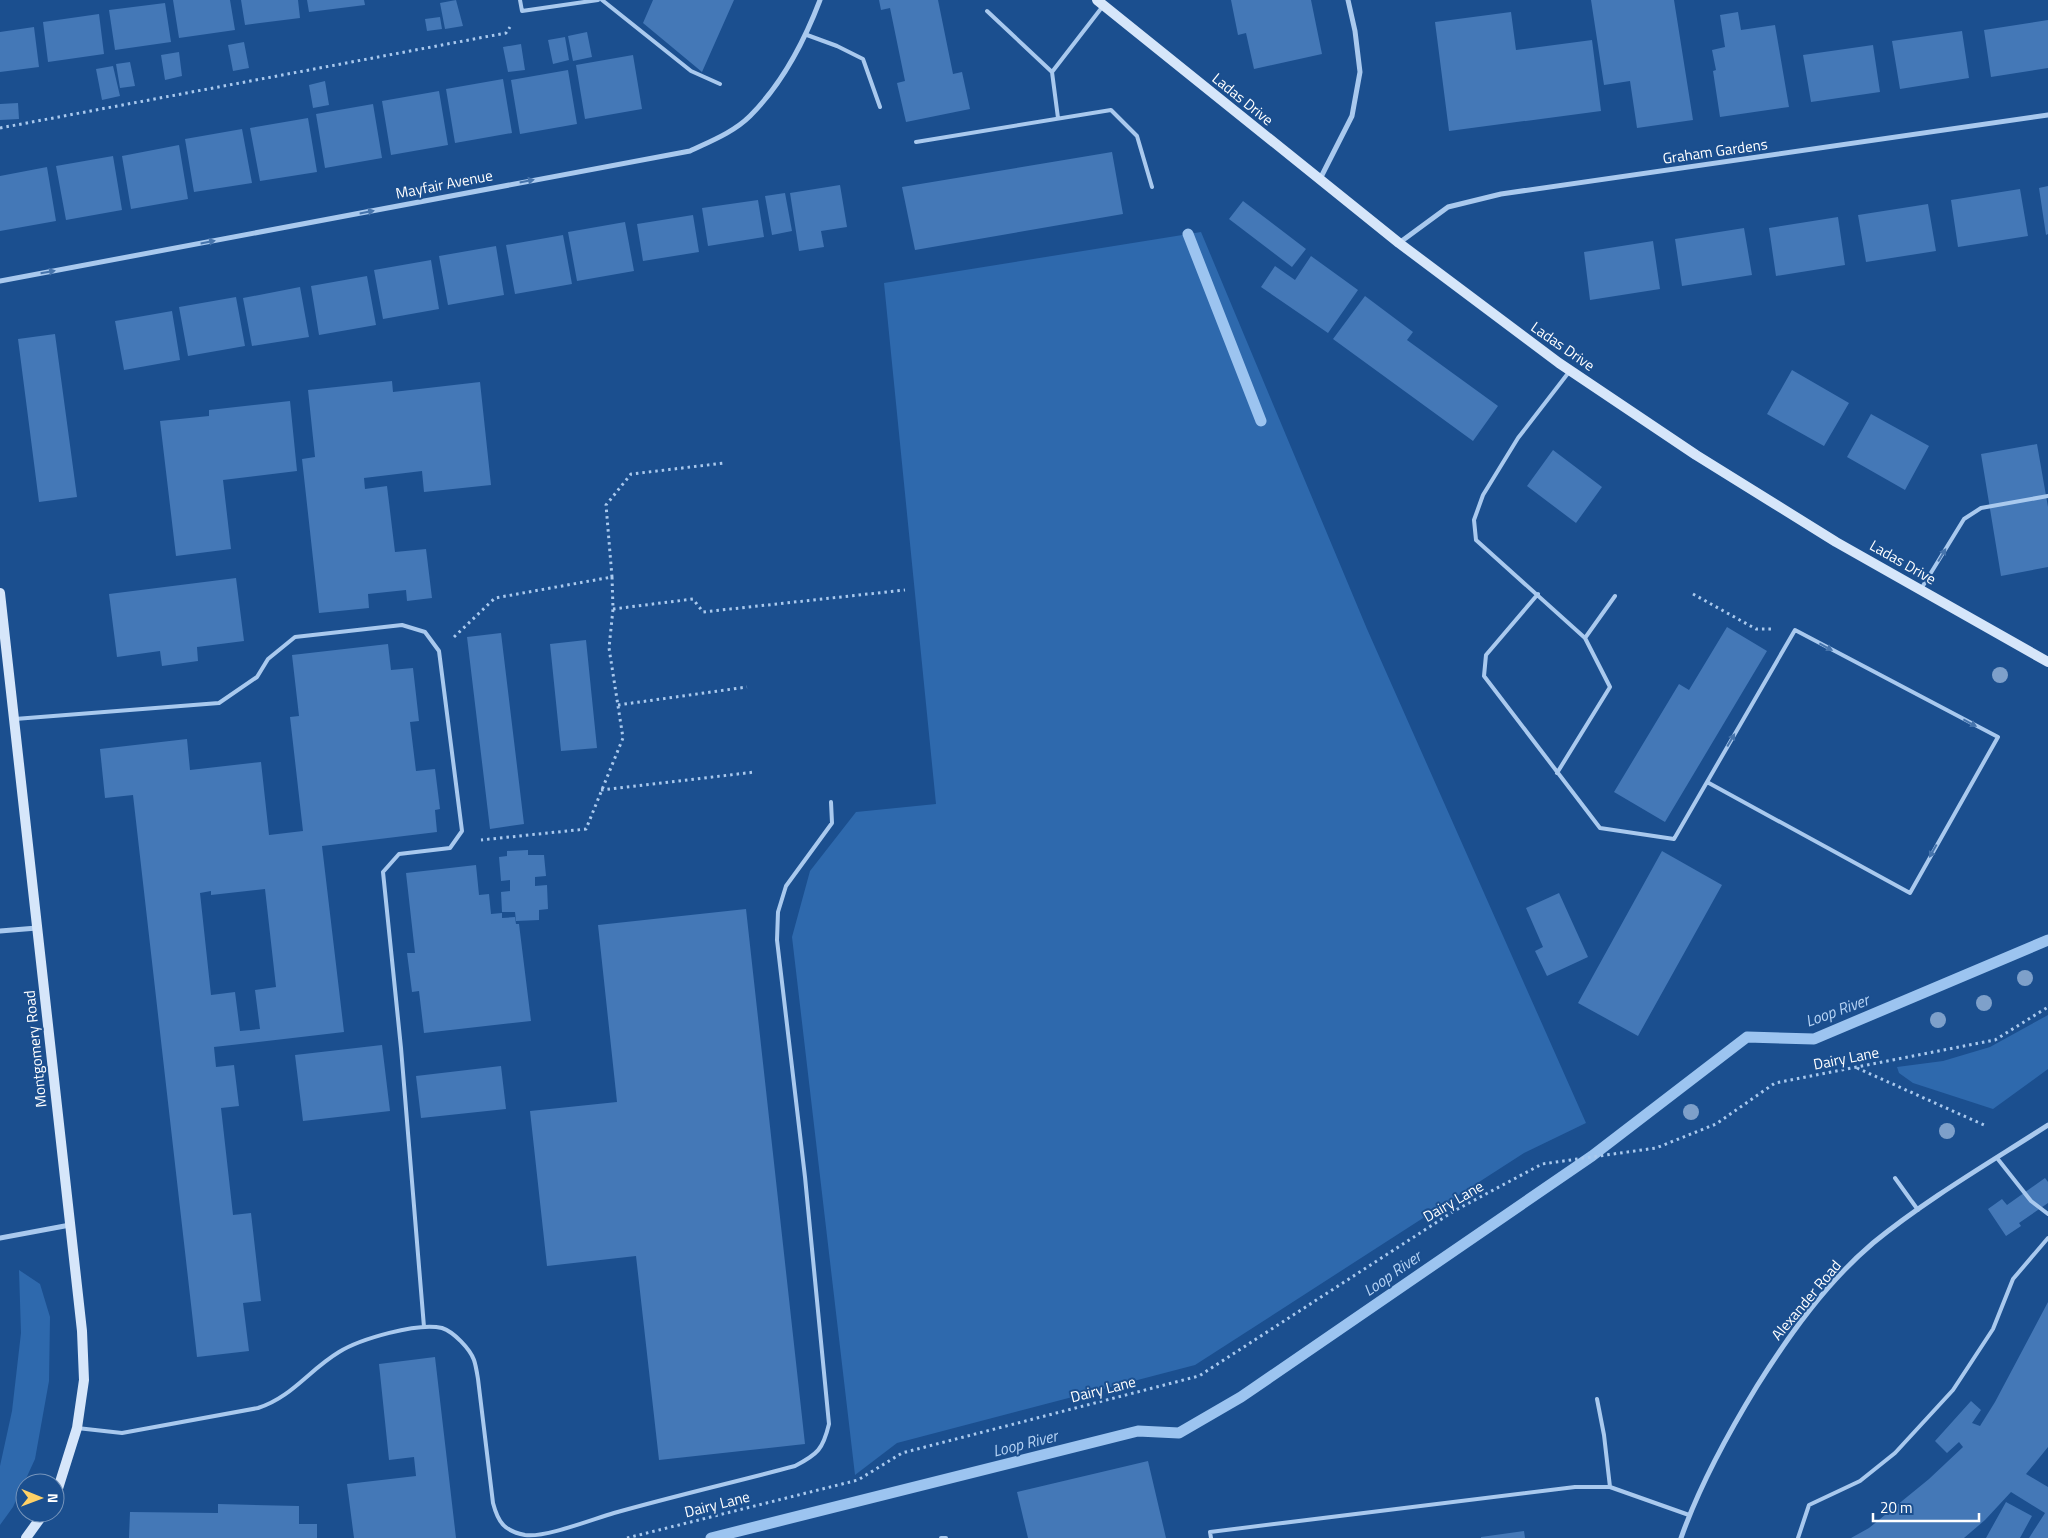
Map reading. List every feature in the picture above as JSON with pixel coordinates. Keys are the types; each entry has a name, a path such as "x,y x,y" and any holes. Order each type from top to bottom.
{"street":[{"name":"Mayfair Avenue","path":"0,281 690,151 721,137 749,116 774,87 807,35 820,0"},
{"path":"1320,178 1352,116 1360,72 1356,31 1348,0"},
{"name":"Ladas Drive","path":"1100,3 1320,178 1399,244 1571,370 1696,455 1836,542 2048,662"},
{"name":"Graham Gardens","path":"1399,244 1448,207 1501,194 2048,115"},
{"name":"Montgomery Road","path":"0,593 82,1331 84,1380 77,1428 63,1473"},
{"path":"0,931 37,928"},
{"name":"Alexander Road","path":"1681,1538 1689,1515 1712,1464 1739,1415 1781,1347 1831,1284 1872,1244 1918,1210 2048,1125"},
{"path":"0,1238 70,1225"},
{"path":"26,1538 37,1523"}],"lane":[{"path":"520,0 522,11 598,0"},
{"path":"602,0 691,71 720,84"},
{"path":"1052,72 1100,3"},
{"path":"987,11 1052,72 1058,118"},
{"path":"807,35 837,46 863,59 880,107"},
{"path":"916,142 1111,110 1137,136 1152,187"},
{"path":"1557,773 1610,688 1585,638 1476,540 1474,520 1483,495 1518,438 1571,370"},
{"path":"1921,590 1964,519 1981,508 2048,496"},
{"path":"1538,594 1486,655 1484,676 1600,828 1674,839 1794,630 1998,737 1910,893 1707,782"},
{"path":"1585,638 1615,596"},
{"path":"14,719 220,703 257,677 268,659 295,637 402,625 425,632 439,651 462,831 450,848 399,854 383,872 401,1048 424,1327"},
{"path":"77,1428 122,1433 272,1404 289,1393 319,1367 359,1342 424,1327 443,1328 460,1340 474,1359 493,1503 497,1519 508,1530 527,1536 556,1531 615,1513 795,1466 813,1456 825,1441 829,1424 805,1177 777,940 778,912 786,886 832,823 831,802"},
{"path":"1997,1158 2031,1201 2048,1214"},
{"path":"1895,1178 1918,1210"},
{"path":"1798,1538 1809,1505 1860,1481 1895,1453 1953,1390 1993,1329 2013,1278 2048,1238"},
{"path":"1597,1399 1604,1436 1610,1487"},
{"path":"1211,1538 1210,1532 1575,1488 1610,1487 1689,1515"},
{"path":"940,1538 946,1538"}],"path":[{"path":"0,128 506,33 522,11"},
{"path":"462,831 478,840 586,829 623,738 609,648 613,609 606,505 631,474 726,464"},
{"path":"439,651 495,598 612,577"},
{"path":"613,609 693,599 703,612 905,590"},
{"path":"1694,594 1756,628 1794,630"},
{"path":"618,705 746,687"},
{"path":"601,790 755,772"},
{"name":"Dairy Lane","path":"627,1538 858,1480 902,1452 1199,1376 1454,1212 1542,1164 1656,1148 1716,1124 1775,1083 1995,1040 2048,1007"},
{"path":"1856,1068 1984,1125"}],"shaded area":[{"path":"1201,232 1367,629 1586,1123 1524,1153 1195,1365 897,1443 855,1475 792,937 810,871 856,812 936,804 884,283"},
{"path":"2048,1015 2048,1069 1993,1109 1913,1083 1899,1073 1897,1067 1943,1061 1990,1047"},
{"path":"19,1270 40,1284 50,1317 49,1381 35,1459 29,1473 15,1473 15,1503 0,1525 0,1466 12,1411 21,1333"}],"building":[{"path":"173,0 230,0 235,30 179,38"},
{"path":"241,0 298,0 300,18 245,25"},
{"path":"307,0 364,0 365,5 309,12"},
{"path":"456,0 463,26 445,29 440,3"},
{"path":"653,0 734,0 702,72 643,23"},
{"path":"879,0 938,0 953,74 962,72 970,109 906,122 897,83 905,81 890,8 881,10"},
{"path":"1231,0 1311,0 1322,54 1254,69 1246,33 1238,35"},
{"path":"1591,0 1674,0 1693,120 1637,128 1630,81 1604,85"},
{"path":"165,3 171,42 115,50 109,10"},
{"path":"1511,12 1516,50 1592,40 1601,111 1449,131 1435,22"},
{"path":"1738,12 1741,30 1775,25 1789,107 1720,117 1713,71 1716,70 1712,50 1725,47 1720,15"},
{"path":"99,14 104,54 48,62 43,22"},
{"path":"440,17 442,29 427,31 425,19"},
{"path":"2048,20 2048,68 1991,77 1984,30"},
{"path":"34,27 39,67 0,72 0,32"},
{"path":"1962,31 1969,78 1900,89 1892,41"},
{"path":"587,32 592,57 573,61 568,36"},
{"path":"565,37 569,60 553,64 548,40"},
{"path":"244,42 249,68 233,71 228,45"},
{"path":"521,44 525,70 508,72 503,47"},
{"path":"1873,45 1880,92 1811,102 1803,55"},
{"path":"179,52 182,76 165,80 161,55"},
{"path":"633,55 642,109 585,119 576,65"},
{"path":"130,62 135,86 120,88 116,64"},
{"path":"113,66 120,96 102,100 96,69"},
{"path":"568,70 577,124 520,134 511,80"},
{"path":"503,79 512,133 455,143 446,89"},
{"path":"325,81 329,105 313,108 309,85"},
{"path":"439,91 448,145 391,155 382,101"},
{"path":"18,103 19,119 0,120 0,104"},
{"path":"373,104 382,158 325,168 316,114"},
{"path":"308,118 317,172 260,181 250,128"},
{"path":"242,129 252,183 194,192 185,139"},
{"path":"179,145 188,199 131,209 122,156"},
{"path":"1112,152 1123,214 915,250 902,187"},
{"path":"113,156 122,210 66,220 56,166"},
{"path":"47,167 56,221 0,231 0,176"},
{"path":"840,185 847,227 821,231 824,247 799,251 790,193"},
{"path":"2048,186 2048,234 2046,235 2039,188"},
{"path":"2020,189 2028,236 1958,247 1951,200"},
{"path":"785,193 792,231 772,235 765,196"},
{"path":"758,200 764,237 708,246 702,208"},
{"path":"1243,201 1306,249 1292,267 1229,219"},
{"path":"1928,204 1936,251 1866,262 1858,215"},
{"path":"693,215 699,252 643,261 637,224"},
{"path":"1838,217 1845,265 1776,276 1769,228"},
{"path":"625,222 634,271 577,281 568,232"},
{"path":"1744,228 1752,275 1682,286 1675,239"},
{"path":"563,235 572,284 515,294 506,245"},
{"path":"1653,241 1660,289 1590,300 1584,252"},
{"path":"496,246 504,295 448,305 439,256"},
{"path":"1311,256 1358,290 1328,333 1261,287 1275,266 1295,280"},
{"path":"431,260 439,309 383,319 374,270"},
{"path":"367,276 376,325 319,335 311,286"},
{"path":"300,287 309,337 252,346 243,298"},
{"path":"1365,296 1413,332 1407,340 1498,406 1473,441 1333,339"},
{"path":"236,297 245,346 188,356 179,307"},
{"path":"172,311 180,360 124,370 115,321"},
{"path":"55,334 77,497 39,502 18,339"},
{"path":"1792,370 1849,403 1824,446 1767,414"},
{"path":"392,381 393,392 480,382 491,485 424,492 422,471 364,478 365,489 387,486 395,552 426,549 432,598 407,601 406,590 368,594 369,608 319,613 302,459 315,457 308,390"},
{"path":"290,401 297,471 223,480 231,549 176,556 160,421 209,416 209,410"},
{"path":"1871,414 1929,446 1905,490 1847,457"},
{"path":"2037,444 2048,507 2048,567 2001,576 1981,454"},
{"path":"1553,450 1602,487 1576,523 1527,486"},
{"path":"236,578 244,641 197,647 198,661 162,666 160,651 117,657 109,594"},
{"path":"1727,627 1767,651 1665,822 1614,792 1679,684 1689,690"},
{"path":"501,633 524,824 490,829 467,637"},
{"path":"586,640 597,748 561,751 550,644"},
{"path":"388,644 391,670 413,668 419,721 410,722 416,771 435,769 440,809 435,810 437,832 322,846 344,1032 214,1047 216,1067 234,1065 239,1106 221,1108 233,1215 251,1213 261,1301 243,1303 249,1351 197,1357 133,795 105,798 100,749 187,739 190,770 261,762 269,835 303,831 290,717 299,716 292,655","holes":["265,889 276,987 255,990 260,1029 240,1031 235,992 211,995 200,893 211,891 211,895"]},
{"path":"528,850 528,855 544,855 546,876 535,877 535,886 547,885 548,909 539,910 539,920 516,921 515,912 502,912 501,892 510,891 510,880 501,881 499,857 507,856 507,851"},
{"path":"1662,851 1722,885 1638,1036 1578,1003"},
{"path":"476,865 479,895 489,894 491,914 502,913 502,918 515,917 516,924 519,924 531,1021 424,1033 419,991 412,992 407,953 415,953 406,873"},
{"path":"1559,893 1588,957 1547,976 1535,951 1543,947 1526,908"},
{"path":"746,909 805,1444 659,1460 636,1256 547,1266 530,1111 617,1102 598,925"},
{"path":"382,1045 390,1111 303,1121 295,1055"},
{"path":"501,1066 506,1109 421,1118 416,1076"},
{"path":"2045,1178 2048,1182 2048,1203 2019,1223 2021,1226 2006,1236 1988,1209 2002,1199 2007,1205"},
{"path":"2048,1302 2048,1447 2026,1474 2048,1487 2048,1538 2029,1538 2045,1513 2011,1492 1985,1520 1964,1538 1851,1538 1869,1528 1929,1479 1963,1447 1959,1442 1947,1453 1935,1441 1971,1401 1981,1410 1972,1423 1980,1426 1995,1402"},
{"path":"435,1357 456,1538 354,1538 347,1484 416,1476 414,1457 389,1460 379,1364"},
{"path":"1148,1461 1166,1538 1028,1538 1017,1492"},
{"path":"2006,1502 2032,1516 2020,1538 1986,1538"},
{"path":"218,1504 299,1506 299,1524 317,1524 317,1538 129,1538 130,1512 218,1513"},
{"path":"1524,1531 1525,1538 1481,1538 1481,1537"}],"waterway":[{"path":"1188,234 1261,421"},
{"name":"Loop River","path":"711,1538 1138,1431 1179,1433 1241,1397 1592,1156 1747,1037 1814,1039 2048,940"}]}
